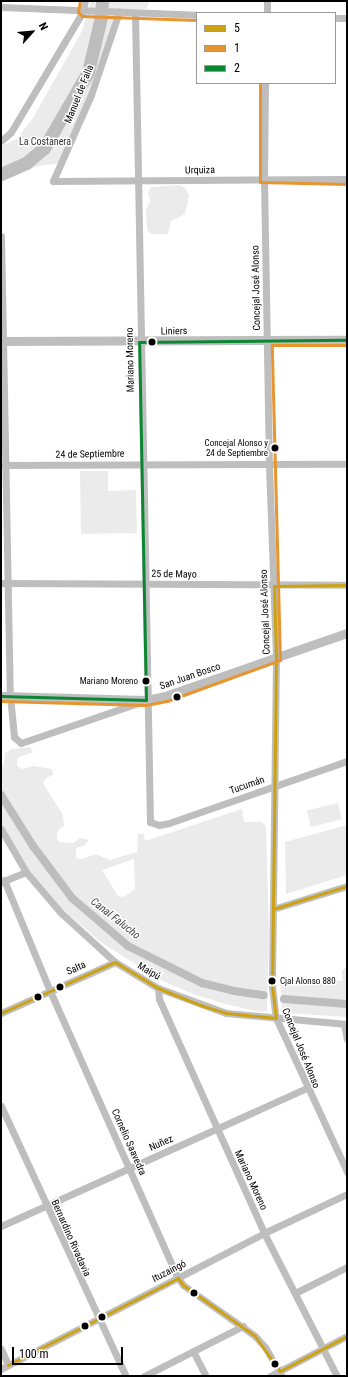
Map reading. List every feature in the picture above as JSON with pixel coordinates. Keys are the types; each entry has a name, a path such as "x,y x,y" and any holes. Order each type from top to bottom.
{"street":[{"path":"1,140 11,132 85,11 85,1"},
{"path":"267,1 267,12"},
{"path":"1,7 196,15"},
{"name":"Manuel de Falla","path":"53,181 91,95 117,12"},
{"name":"Mariano Moreno","path":"135,13 139,342 145,583 146,700 149,818 153,824"},
{"path":"336,18 347,18"},
{"name":"Concejal José Alonso","path":"266,84 264,179 269,465 276,658 276,786 272,986 276,1018 306,1088 347,1172"},
{"name":"Urquiza","path":"53,181 137,182 347,179"},
{"path":"1,236 5,696 146,700"},
{"name":"Liniers","path":"2,341 139,342 347,340"},
{"name":"24 de Septiembre","path":"3,465 347,464"},
{"name":"25 de Mayo","path":"4,583 145,583 274,586 347,585"},
{"name":"San Juan Bosco","path":"5,696 14,737 17,742 146,700 165,696 347,633"},
{"name":"Tucumán","path":"153,824 169,823 347,761"},
{"name":"Maipú","path":"1,829 26,872 60,912 115,962 158,988 226,1013 345,1024"},
{"path":"2,881 26,872"},
{"name":"Cornelio Saavedra","path":"2,881 178,1278 183,1285 243,1326 266,1347 281,1373"},
{"path":"273,909 347,886"},
{"name":"Salta","path":"1,1013 115,962"},
{"name":"Mariano Moreno","path":"158,988 159,998 216,1129 264,1233 337,1376"},
{"path":"345,1024 347,1039"},
{"name":"Nuñez","path":"1,1226 46,1204 130,1168 306,1088"},
{"name":"Bernardino Rivadavia","path":"1,1106 97,1318 126,1376"},
{"name":"Ituzaingó","path":"1,1369 97,1318 264,1233 347,1194"},
{"path":"295,1293 347,1267"},
{"path":"144,1376 243,1326"},
{"path":"270,1376 281,1373 323,1348 347,1336"},
{"path":"1,1349 8,1365"},
{"path":"193,1351 206,1376"}],"green space":[{"name":"La Costanera","path":"91,1 148,1 149,3 146,9 120,9 87,109 68,138 63,163 38,166 1,182 1,146 17,139 33,118 82,31"},
{"path":"179,185 185,188 189,195 185,214 171,221 168,234 151,234 147,230 146,210 150,201 148,192 151,187"},
{"path":"80,471 108,471 108,491 136,490 137,533 81,534"},
{"path":"30,747 33,751 19,757 17,766 22,769 33,766 52,769 53,775 46,778 43,783 63,815 64,826 58,830 57,839 60,842 73,843 80,838 89,840 83,846 76,848 76,858 82,859 96,854 110,860 137,852 138,834 144,834 145,841 242,809 244,822 262,822 266,826 269,933 267,1011 260,1012 225,1004 193,994 161,980 102,943 62,909 38,883 21,860 1,826 1,762 4,767 5,753 12,749","holes":["134,859 135,889 124,897 118,896 102,870"]},
{"path":"338,803 342,820 311,827 307,810"},
{"path":"347,825 347,875 286,894 285,842"},
{"path":"347,967 347,1017 287,1013 282,1008 280,979 342,981 342,971"}],"waterway":[{"path":"1,174 26,163 44,148 88,72 101,17 102,1"},
{"name":"Canal Falucho","path":"1,795 33,846 72,898 128,946 202,983 234,991 264,995"},
{"name":"Canal Falucho","path":"284,999 347,1004"}],"transit line":[{"name":"1","path":"80,1 78,12 82,16 196,20"},
{"name":"1","path":"260,84 260,182 347,184"},
{"name":"2","path":"1,696 146,700 139,342 347,340"},
{"name":"1","path":"1,701 146,705 167,701 280,660 272,345 347,345"},
{"name":"5","path":"276,1018 272,987 276,657 274,586 347,585"},
{"name":"5","path":"273,909 347,886"},
{"name":"5","path":"115,962 158,988 200,1005 226,1013 276,1018"},
{"name":"5","path":"1,1013 115,962"},
{"name":"5","path":"178,1278 183,1285 255,1336 280,1371"},
{"name":"5","path":"8,1365 178,1278"},
{"name":"5","path":"280,1371 347,1336"}],"place":[{"name":"Concejal Alonso y 24 de Septiembre","path":"275,448"},
{"name":"Mariano Moreno","path":"146,681"},
{"name":"Cjal Alonso 880","path":"272,981"}]}
